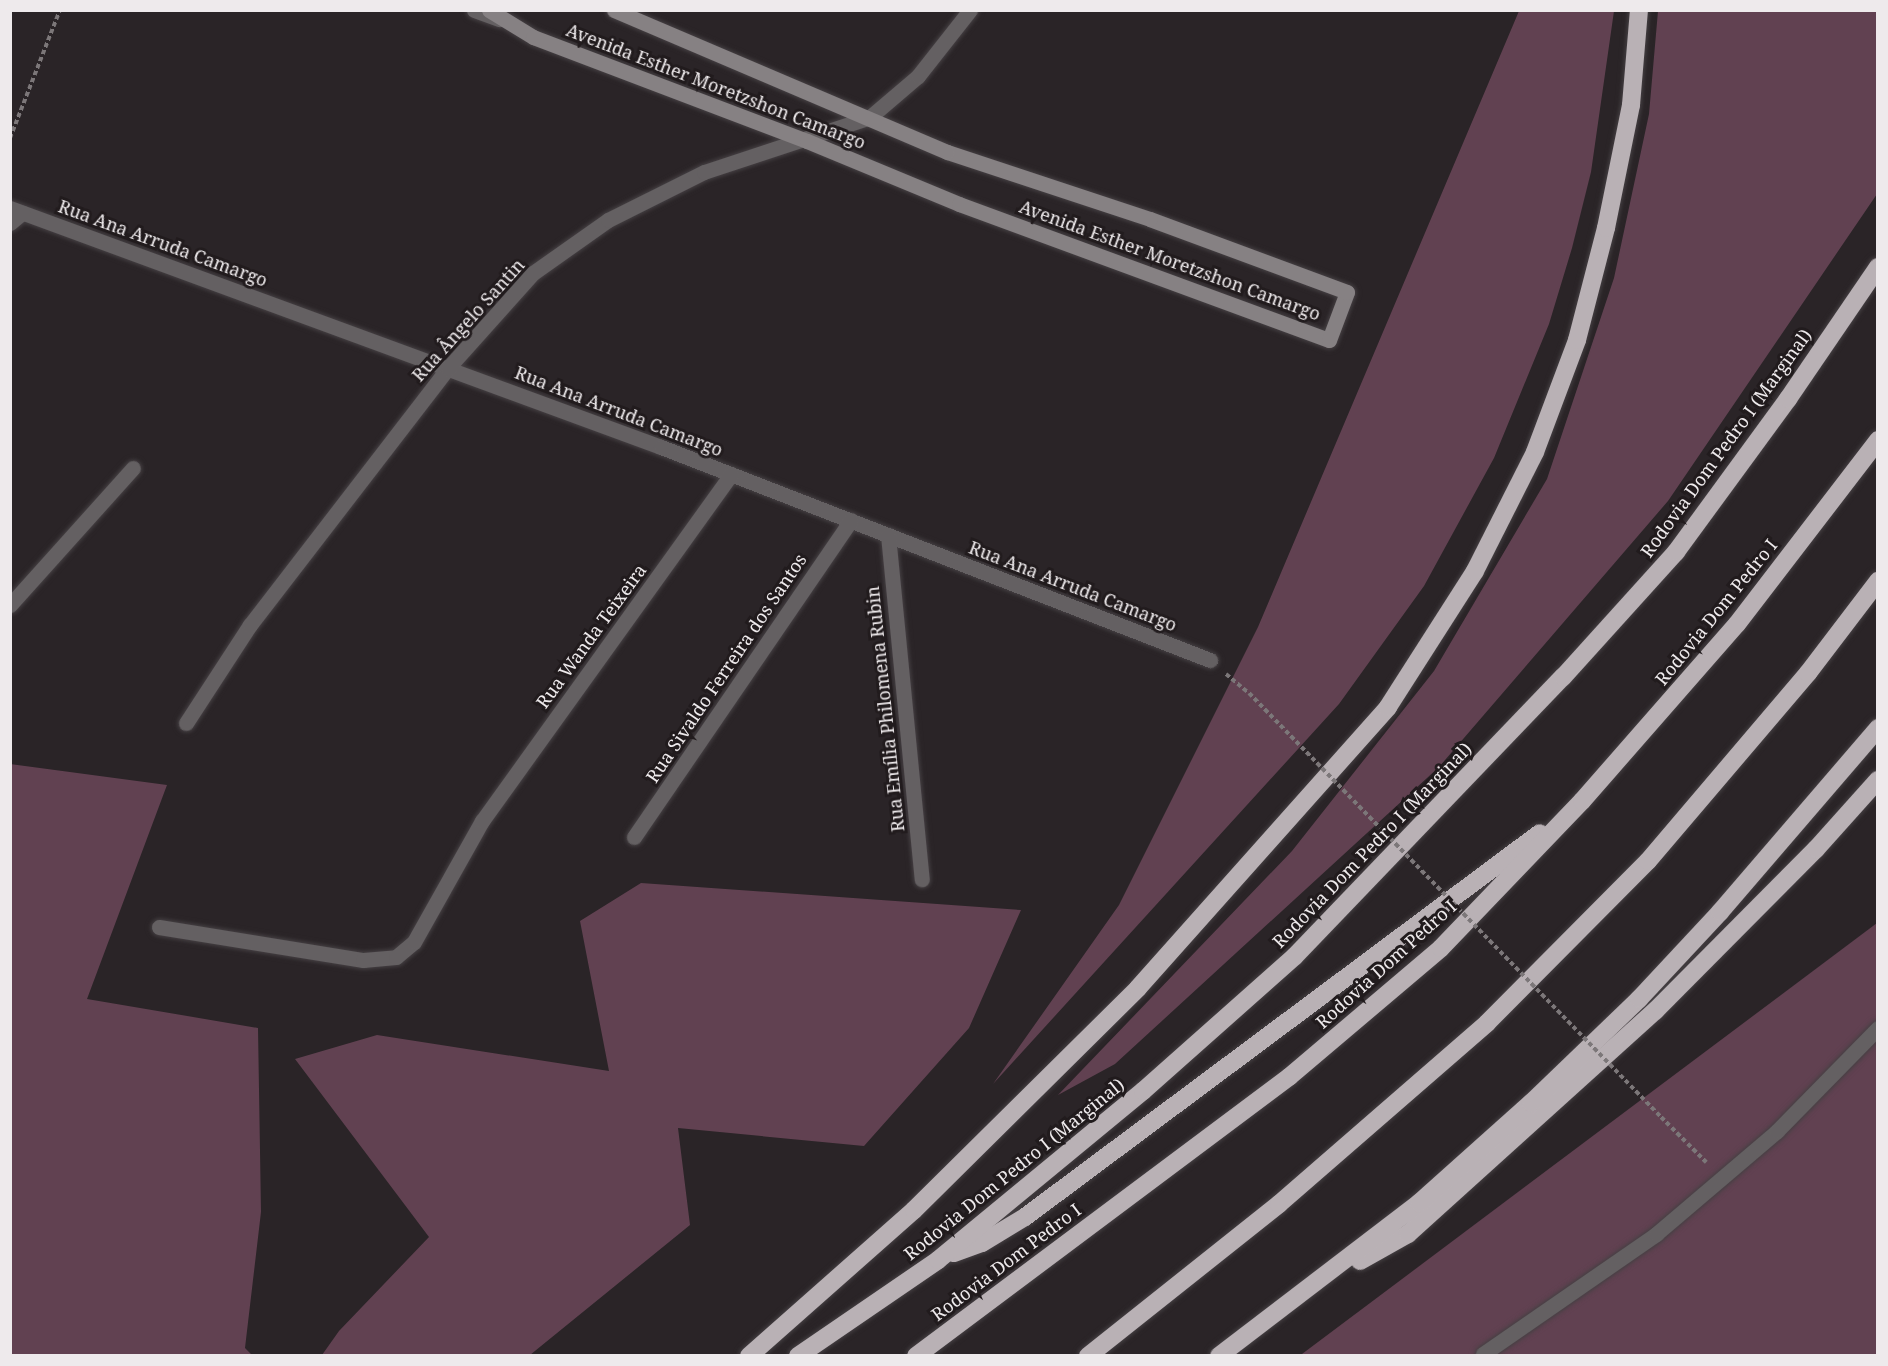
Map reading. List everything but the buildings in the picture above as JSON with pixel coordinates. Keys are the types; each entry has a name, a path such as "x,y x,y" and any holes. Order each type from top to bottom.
{"highway":[{"path":"749,1356 914,1210 1129,997 1266,848 1388,706 1480,561 1535,452 1577,340 1606,228 1631,105 1639,10"},
{"name":"Rodovia Dom Pedro I (Marginal)","path":"798,1356 938,1260 1143,1091 1295,956 1563,677 1676,552 1788,399 1878,267"},
{"name":"Rodovia Dom Pedro I","path":"916,1356 1289,1077 1441,948 1582,801 1737,624 1878,440"},
{"path":"1088,1356 1279,1204 1487,1023 1648,861 1808,674 1878,581"},
{"path":"1219,1356 1419,1203 1639,999 1846,769 1878,728"},
{"path":"1309,1289 1408,1234 1655,1011 1816,849 1878,780"},
{"path":"938,1260 982,1243 1025,1217 1582,801"}],"street":[{"path":"474,10 494,15"},
{"name":"Avenida Esther Moretzshon Camargo","path":"494,15 533,37 807,141 959,204 1329,340 1347,292 1150,219 947,152 870,117 614,10"},
{"name":"Rua Ângelo Santin","path":"186,723 250,626 448,368 533,273 608,220 704,172 807,141 870,117 918,76 970,10"},
{"path":"10,224 16,210"},
{"name":"Rua Ana Arruda Camargo","path":"16,210 731,474 1210,660"},
{"path":"10,605 133,468"},
{"name":"Rua Wanda Teixeira","path":"159,927 363,960 396,957 414,942 482,821 731,474"},
{"name":"Rua Sivaldo Ferreira dos Santos","path":"634,837 850,520"},
{"name":"Rua Emília Philomena Rubin","path":"888,535 922,879"},
{"path":"1483,1354 1656,1234 1777,1131 1878,1029"}],"path":[{"path":"10,138 60,10"},
{"path":"1249,693 1721,1178"}],"shaded area":[{"path":"1519,11 1614,11 1591,172 1572,248 1549,324 1494,458 1424,586 1339,704 993,1084 1119,905 1258,627"},
{"path":"1658,11 1877,11 1877,194 1668,501 1439,767 1115,1064 1058,1095 1292,851 1434,671 1547,479 1614,278 1649,114"},
{"path":"10,764 167,785 87,999 258,1028 261,1212 245,1348 252,1355 11,1355"},
{"path":"641,883 1021,910 969,1028 864,1146 678,1128 690,1225 530,1355 322,1355 339,1331 429,1237 295,1059 377,1035 609,1071 580,921"},
{"path":"1877,923 1877,1355 1300,1356 1302,1354"}]}
